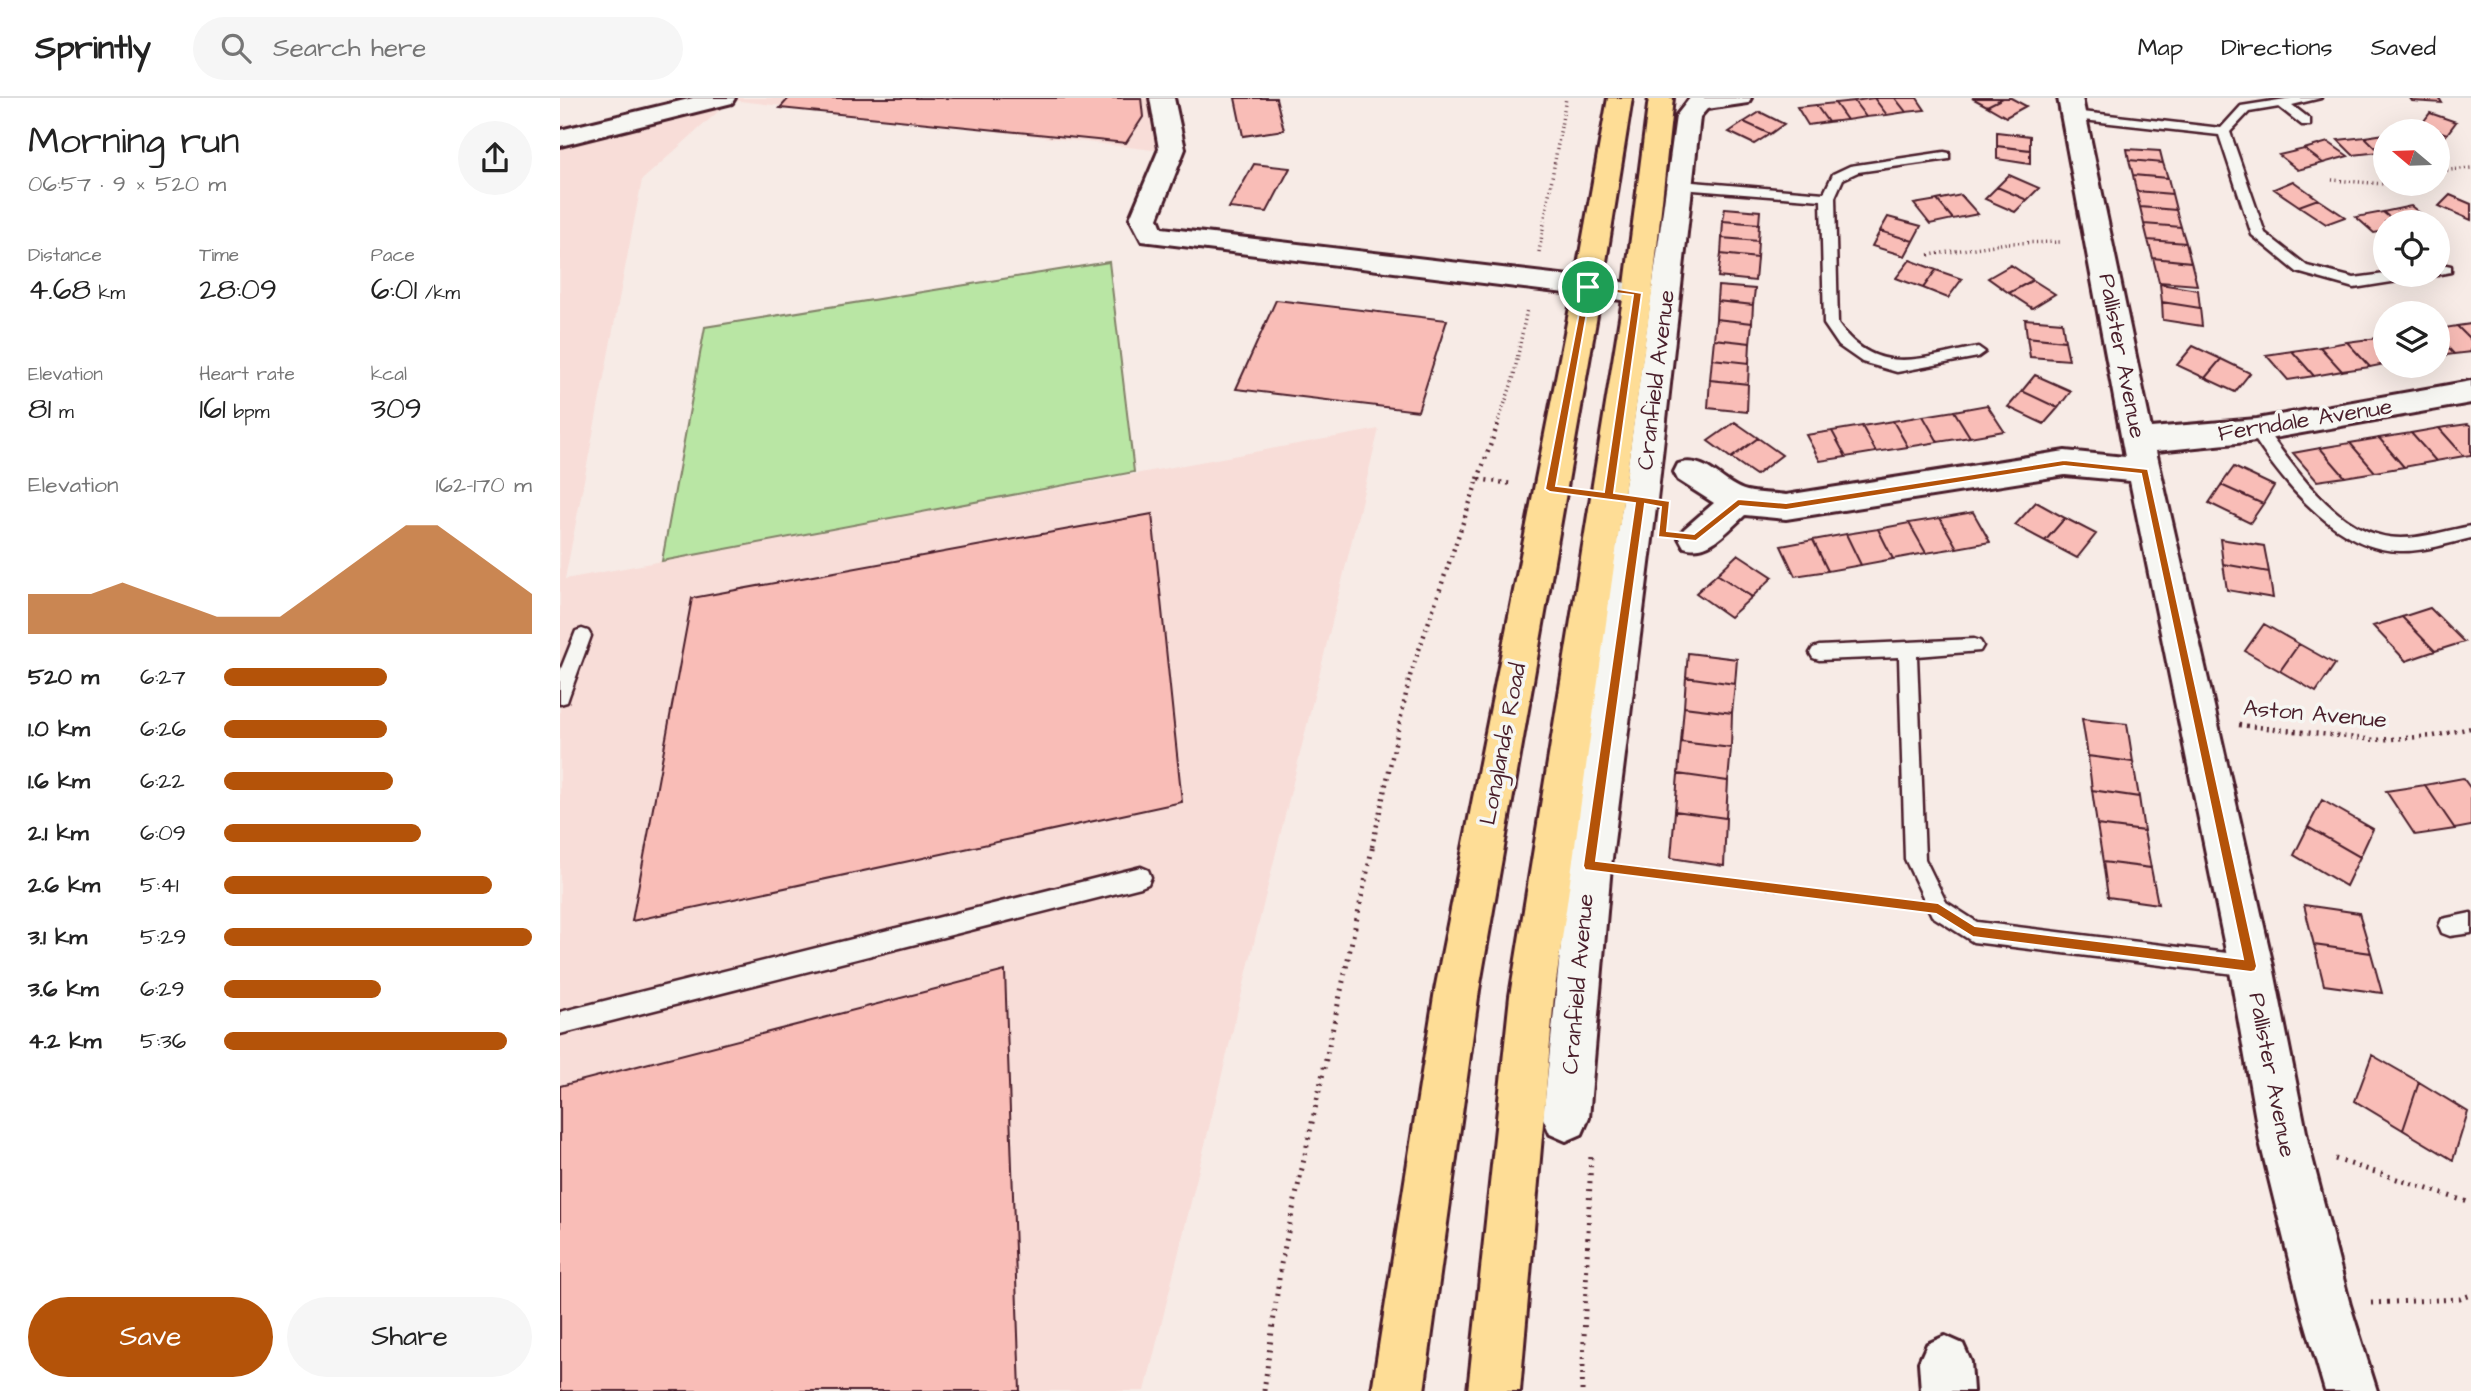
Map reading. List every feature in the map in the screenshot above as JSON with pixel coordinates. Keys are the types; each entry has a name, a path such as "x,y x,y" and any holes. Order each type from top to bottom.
{"main road":[{"name":"Longlands Road","path":"1398,1391 1457,990 1588,287 1620,98"},
{"path":"1494,1391 1532,996 1638,293 1661,98"}],"street":[{"path":"560,138 723,98"},
{"path":"1163,98 1172,149 1144,218 1152,235 1638,293"},
{"name":"Cranfield Avenue","path":"1566,1118 1590,866 1688,117 1699,103 1739,98"},
{"name":"Pallister Avenue","path":"2072,107 2197,720 2251,966 2284,1142 2325,1305 2351,1391"},
{"name":"Ferndale Avenue","path":"1690,472 1738,502 1786,507 2064,463 2142,456 2257,430 2471,392"},
{"path":"1696,538 1738,502"}],"lane":[{"path":"2224,132 2245,109 2315,98"},
{"path":"2283,104 2306,122"},
{"path":"2072,107 2224,132"},
{"path":"2224,132 2259,235 2302,269 2354,283 2373,280"},
{"path":"1944,156 1855,169 1838,177 1828,197 1831,324 1844,343 1867,358 1897,367 1978,352"},
{"path":"1681,185 1828,197"},
{"path":"2257,430 2324,512 2366,539 2400,546 2471,532"},
{"path":"560,696 582,636"},
{"path":"1819,653 1974,646"},
{"path":"1908,650 1915,859 1938,909 1973,932 2251,966"},
{"path":"560,1023 1141,877"}],"path":[{"path":"2450,170 2471,168"},
{"path":"2332,180 2373,183"},
{"path":"1928,255 2007,243 2100,243"},
{"path":"1264,1391 1280,1264 1410,676 1478,479 1550,489"},
{"name":"Aston Avenue","path":"2197,720 2376,740 2434,736 2471,728"},
{"path":"1590,866 1938,909"},
{"path":"2284,1142 2471,1203"},
{"path":"1582,1391 1592,1149"},
{"path":"2325,1305 2459,1299 2471,1295"}],"shaded area":[{"path":"708,98 1164,98 1170,152 731,100 642,180 565,579 1379,429 1145,1391 560,1391 560,125 727,101"}],"green space":[{"path":"1109,262 1134,472 662,561 705,327"}],"building":[{"path":"789,98 1141,98 1143,117 1126,143 780,108"},
{"path":"1235,98 1276,98 1284,130 1243,136"},
{"path":"1874,98 1895,98 1906,112 1887,115"},
{"path":"1874,98 1887,115 1866,117 1854,101"},
{"path":"1895,98 1917,98 1925,110 1906,112"},
{"path":"1972,98 2003,98 1987,106"},
{"path":"2003,98 2011,98 2026,106 2006,117 1987,106"},
{"path":"2410,98 2439,98 2442,103 2412,101"},
{"path":"1854,101 1866,117 1847,120 1835,103"},
{"path":"1835,103 1847,120 1828,122 1816,105"},
{"path":"1816,105 1828,122 1808,125 1797,107"},
{"path":"1760,112 1784,124 1770,134 1744,122"},
{"path":"2430,113 2447,119 2426,119"},
{"path":"1744,122 1770,134 1754,144 1729,132"},
{"path":"1997,132 2030,136 2030,150 1997,146"},
{"path":"2373,136 2373,145 2365,137"},
{"path":"2365,137 2373,145 2373,153 2353,155 2338,140"},
{"path":"2328,142 2348,156 2323,163 2304,149"},
{"path":"1997,146 2030,150 2030,164 1997,159"},
{"path":"2127,149 2160,151 2163,163 2129,160"},
{"path":"2304,149 2323,163 2298,170 2279,155"},
{"path":"2129,160 2163,163 2168,178 2133,175"},
{"path":"1254,164 1290,168 1267,212 1229,208"},
{"path":"2009,175 2039,188 2027,200 1997,187"},
{"path":"2133,175 2168,178 2172,194 2136,191"},
{"path":"2293,181 2318,199 2299,206 2274,189"},
{"path":"1997,187 2027,200 2015,212 1985,199"},
{"path":"2136,191 2172,194 2176,210 2140,207"},
{"path":"1961,195 1978,214 1953,219 1937,200"},
{"path":"2450,195 2471,204 2471,220 2450,210 2439,206"},
{"path":"2318,199 2345,217 2326,224 2299,206"},
{"path":"1937,200 1953,219 1930,224 1914,204"},
{"path":"2411,206 2416,210 2392,210"},
{"path":"2140,207 2176,210 2181,227 2144,224"},
{"path":"1725,208 1760,211 1759,224 1723,221"},
{"path":"2373,214 2373,232 2356,217"},
{"path":"1888,217 1921,226 1913,241 1880,231"},
{"path":"1723,221 1759,224 1758,241 1722,238"},
{"path":"2144,224 2181,227 2186,243 2148,240"},
{"path":"1880,231 1913,241 1905,256 1872,246"},
{"path":"1722,238 1758,241 1757,258 1721,254"},
{"path":"2148,240 2186,243 2191,262 2153,258"},
{"path":"1721,254 1757,258 1755,281 1718,277"},
{"path":"2153,258 2191,262 2197,285 2159,282"},
{"path":"1910,260 1936,270 1923,288 1896,278"},
{"path":"2011,265 2033,280 2009,293 1988,278"},
{"path":"1936,270 1962,279 1948,298 1923,288"},
{"path":"2033,280 2055,294 2032,308 2009,293"},
{"path":"2160,284 2198,290 2200,308 2162,302"},
{"path":"1718,286 1755,289 1753,305 1717,301"},
{"path":"1276,300 1447,320 1418,411 1236,389"},
{"path":"1717,301 1753,305 1752,323 1716,319"},
{"path":"2162,302 2200,308 2202,326 2163,320"},
{"path":"1716,319 1752,323 1750,343 1714,339"},
{"path":"2025,319 2062,322 2065,341 2027,337"},
{"path":"2471,324 2471,340 2457,326"},
{"path":"2457,326 2471,340 2471,352 2454,354 2450,350 2450,327"},
{"path":"2027,337 2065,341 2069,360 2030,357"},
{"path":"1714,339 1750,343 1749,363 1712,359"},
{"path":"2373,339 2373,366 2370,367 2347,342"},
{"path":"2347,342 2370,367 2342,371 2320,347"},
{"path":"2193,346 2221,359 2205,378 2177,365"},
{"path":"2320,347 2342,371 2314,376 2292,351"},
{"path":"2292,351 2314,376 2288,380 2266,355"},
{"path":"1712,359 1749,363 1748,384 1710,380"},
{"path":"2221,359 2250,373 2235,392 2205,378"},
{"path":"2035,375 2071,391 2058,408 2022,391"},
{"path":"1710,380 1748,384 1747,412 1708,408"},
{"path":"2022,391 2058,408 2044,424 2008,407"},
{"path":"1987,405 2004,431 1970,437 1954,411"},
{"path":"1954,411 1970,437 1938,442 1923,416"},
{"path":"1923,416 1938,442 1908,447 1893,421"},
{"path":"1893,421 1908,447 1876,452 1862,426"},
{"path":"1735,422 1758,438 1731,458 1708,441"},
{"path":"2468,424 2471,426 2471,455 2464,456 2439,428"},
{"path":"1862,426 1876,452 1846,457 1832,431"},
{"path":"2439,428 2464,456 2436,461 2411,433"},
{"path":"1832,431 1846,457 1820,461 1806,435"},
{"path":"2411,433 2436,461 2404,467 2379,438"},
{"path":"1758,438 1782,455 1756,475 1731,458"},
{"path":"2379,438 2404,467 2375,472 2350,443"},
{"path":"2350,443 2375,472 2345,477 2320,448"},
{"path":"2320,448 2345,477 2317,481 2293,453"},
{"path":"2234,467 2274,486 2263,504 2221,485"},
{"path":"2221,485 2263,504 2250,523 2209,503"},
{"path":"2036,502 2065,518 2045,541 2015,525"},
{"path":"1973,512 1990,542 1957,548 1940,518"},
{"path":"1152,514 1182,802 632,921 692,598"},
{"path":"1940,518 1957,548 1926,553 1909,523"},
{"path":"2065,518 2096,534 2077,558 2045,541"},
{"path":"1909,523 1926,553 1893,559 1878,529"},
{"path":"1878,529 1893,559 1861,565 1846,534"},
{"path":"1846,534 1861,565 1828,571 1813,540"},
{"path":"2220,539 2264,546 2269,572 2223,564"},
{"path":"1813,540 1828,571 1795,576 1781,546"},
{"path":"1738,554 1773,577 1752,597 1717,574"},
{"path":"2223,564 2269,572 2273,598 2227,590"},
{"path":"1717,574 1752,597 1730,617 1696,593"},
{"path":"2430,608 2464,642 2435,651 2402,617"},
{"path":"2402,617 2435,651 2406,661 2373,626"},
{"path":"2264,624 2299,644 2280,671 2245,651"},
{"path":"2299,644 2335,664 2316,692 2280,671"},
{"path":"1688,653 1737,659 1735,684 1686,677"},
{"path":"1686,677 1735,684 1732,713 1684,707"},
{"path":"1684,707 1732,713 1731,748 1681,742"},
{"path":"2082,719 2127,724 2133,762 2088,756"},
{"path":"1681,742 1731,748 1728,781 1678,774"},
{"path":"2088,756 2133,762 2139,797 2092,790"},
{"path":"1678,774 1728,781 1726,818 1675,811"},
{"path":"2463,778 2471,789 2471,826 2455,829 2425,785"},
{"path":"2425,785 2455,829 2415,835 2386,791"},
{"path":"2092,790 2139,797 2144,831 2097,825"},
{"path":"2322,800 2373,829 2360,857 2308,827"},
{"path":"1675,811 1726,818 1724,866 1671,858"},
{"path":"2097,825 2144,831 2151,868 2103,862"},
{"path":"2308,827 2360,857 2346,886 2294,855"},
{"path":"2103,862 2151,868 2158,904 2108,897"},
{"path":"2304,905 2359,913 2371,953 2314,945"},
{"path":"2314,945 2371,953 2382,993 2324,985"},
{"path":"1005,971 1020,1391 560,1391 560,1086"},
{"path":"2372,1055 2419,1082 2403,1130 2355,1101"},
{"path":"2419,1082 2468,1112 2453,1160 2403,1130"}],"route":[{"path":"1588,287 1550,489 1640,500 1590,866 1938,909 1973,932 2251,966 2145,471 2064,463 1786,507 1738,502 1696,538 1662,535 1666,504 1640,500 1608,496 1638,293 1588,287"}]}
